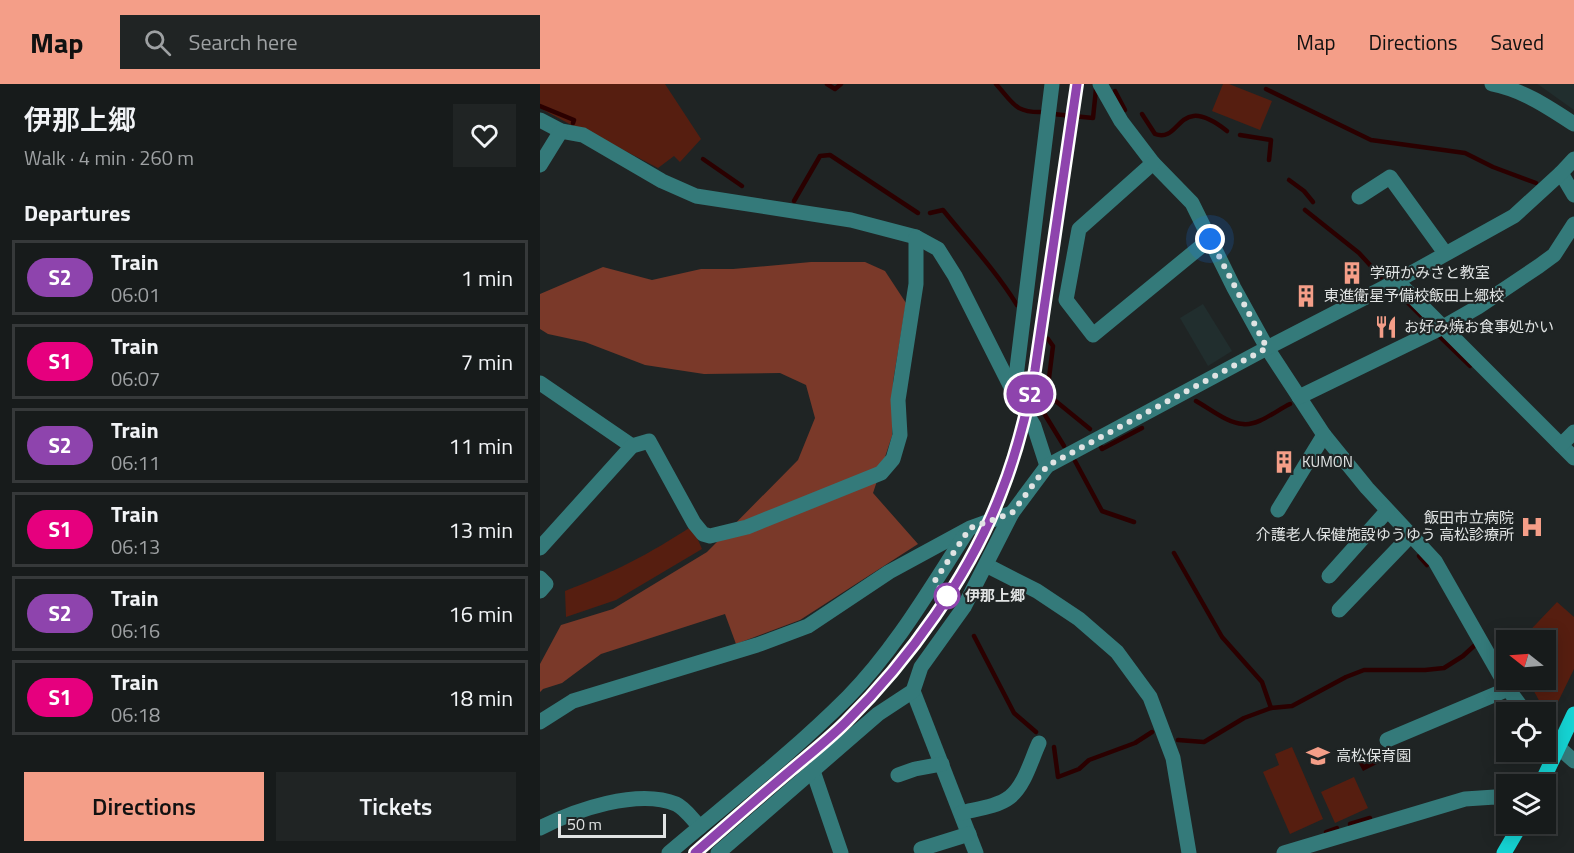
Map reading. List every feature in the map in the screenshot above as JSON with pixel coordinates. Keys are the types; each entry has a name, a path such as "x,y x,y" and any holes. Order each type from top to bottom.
{"main road":[{"path":"1546,774 1574,714"},
{"path":"1504,853 1515,834"}],"street":[{"path":"1014,393 1052,84"},
{"path":"1100,84 1121,121 1153,163 1192,203 1267,348 1324,435 1387,511 1435,561 1496,666"},
{"path":"1492,84 1538,100 1574,124"},
{"path":"540,120 561,131 583,135 662,181 696,196 851,220 916,237 938,249 1014,393 1034,426 1047,466"},
{"path":"540,165 561,131"},
{"path":"718,853 878,714 913,691 921,667 964,607 1012,513 1047,466 1397,281 1514,216 1574,159"},
{"path":"1153,163 1079,229 1066,300 1093,335 1210,239"},
{"path":"1561,173 1574,195"},
{"path":"1359,197 1390,177 1445,253"},
{"path":"1299,397 1443,327 1478,307 1554,255 1574,224"},
{"path":"540,548 632,446 649,441 694,523 703,534 710,536 747,527 881,473 893,459 900,435 898,400 916,284 916,237"},
{"path":"1397,281 1574,458"},
{"path":"540,383 632,446"},
{"path":"1561,445 1574,432"},
{"path":"1278,510 1324,435"},
{"path":"1329,576 1387,511"},
{"path":"540,722 573,701 757,645 808,626 889,572 970,528 1012,513"},
{"path":"669,853 849,696 898,636 970,528"},
{"path":"1339,610 1411,535"},
{"path":"986,565 1037,591 1079,619 1117,652 1150,698 1173,758 1189,853"},
{"path":"540,578 546,584 540,591"},
{"path":"1387,740 1504,690"},
{"path":"913,691 976,853"},
{"path":"961,813 1000,802 1011,796 1021,783 1039,743"},
{"path":"1558,748 1574,761"},
{"path":"898,775 942,764"},
{"path":"813,771 841,853"},
{"path":"1284,853 1465,799 1496,797"},
{"path":"540,828 556,819 600,805 644,798 677,804 700,827"},
{"path":"921,849 969,834"}],"shaded area":[{"path":"540,84 665,84 701,139 680,162 674,156 658,168 540,108"},
{"path":"1223,84 1229,84 1272,101 1260,130 1212,111"},
{"path":"1537,84 1574,84 1574,110 1539,85"},
{"path":"811,262 865,262 885,271 906,303 893,382 892,436 873,493 918,544 800,620 736,644 725,614 601,654 562,683 540,692 540,664 561,625 613,609 707,552 798,460 815,418 806,385 780,373 704,374 645,365 585,342 548,334 540,329 540,294 603,267 652,280 701,269 733,269"},
{"path":"1203,304 1232,351 1208,366 1180,318"},
{"path":"692,526 702,549 616,600 566,617 565,591 630,562"},
{"path":"1557,602 1574,617 1574,669 1556,706 1556,702 1540,702 1533,690 1556,690 1556,630 1530,630"},
{"path":"1292,747 1323,819 1290,834 1263,772 1279,765 1275,754"},
{"path":"1379,752 1383,761 1363,771 1358,762"},
{"path":"1354,777 1368,808 1335,823 1321,792"}],"waterway":[{"path":"827,84 835,89 841,84"},
{"path":"996,84 1011,102 1021,109 1043,112"},
{"path":"1053,114 1093,118 1096,89"},
{"path":"1266,89 1371,140 1465,153 1493,167 1536,183"},
{"path":"1115,91 1125,110"},
{"path":"540,106 574,120 573,123"},
{"path":"1142,114 1155,134 1164,135 1189,117 1198,116 1210,120 1227,131"},
{"path":"1240,135 1271,140 1269,160"},
{"path":"794,201 820,156 830,155 918,213"},
{"path":"703,159 742,186"},
{"path":"1289,180 1304,191 1313,202"},
{"path":"930,213 943,210 991,268 1017,305"},
{"path":"1305,210 1359,253 1381,277"},
{"path":"1395,290 1433,328"},
{"path":"1439,336 1470,366"},
{"path":"1048,339 1053,346 1047,394 1090,429"},
{"path":"1047,394 1042,410 1064,446"},
{"path":"1196,401 1225,418 1243,424 1255,423 1290,404"},
{"path":"1100,445 1102,449 1142,428"},
{"path":"1075,461 1102,511 1134,522"},
{"path":"1174,553 1222,637 1262,682 1271,708 1292,706 1364,670 1444,668 1475,645"},
{"path":"1419,556 1427,565"},
{"path":"974,636 1014,713 1036,732"},
{"path":"1178,740 1204,742 1244,718 1271,708"},
{"path":"1054,747 1058,777 1079,769 1089,760 1135,743 1152,732"},
{"path":"1350,824 1370,818"},
{"path":"1326,832 1337,828"}],"railway":[{"path":"695,853 834,734 869,698 915,644 955,586 973,555 1012,463 1032,386 1077,84"}],"train":[{"name":"S2","path":"695,853 845,723 873,694 923,631 947,596 970,559 989,521 1014,457 1026,415 1035,370 1077,84"}],"place":[{"name":"学研かみさと教室","path":"1352,273"},
{"name":"東進衛星予備校飯田上郷校","path":"1306,296"},
{"name":"お好み焼お食事処かい","path":"1386,327"},
{"name":"KUMON","path":"1284,462"},
{"name":"飯田市立病院 介護老人保健施設ゆうゆう 高松診療所","path":"1532,527"},
{"name":"伊那上郷","path":"947,596"},
{"name":"高松保育園","path":"1318,756"}],"route":[{"path":"947,596 934,582 970,528 1012,513 1047,466 1267,348 1210,239"}]}
